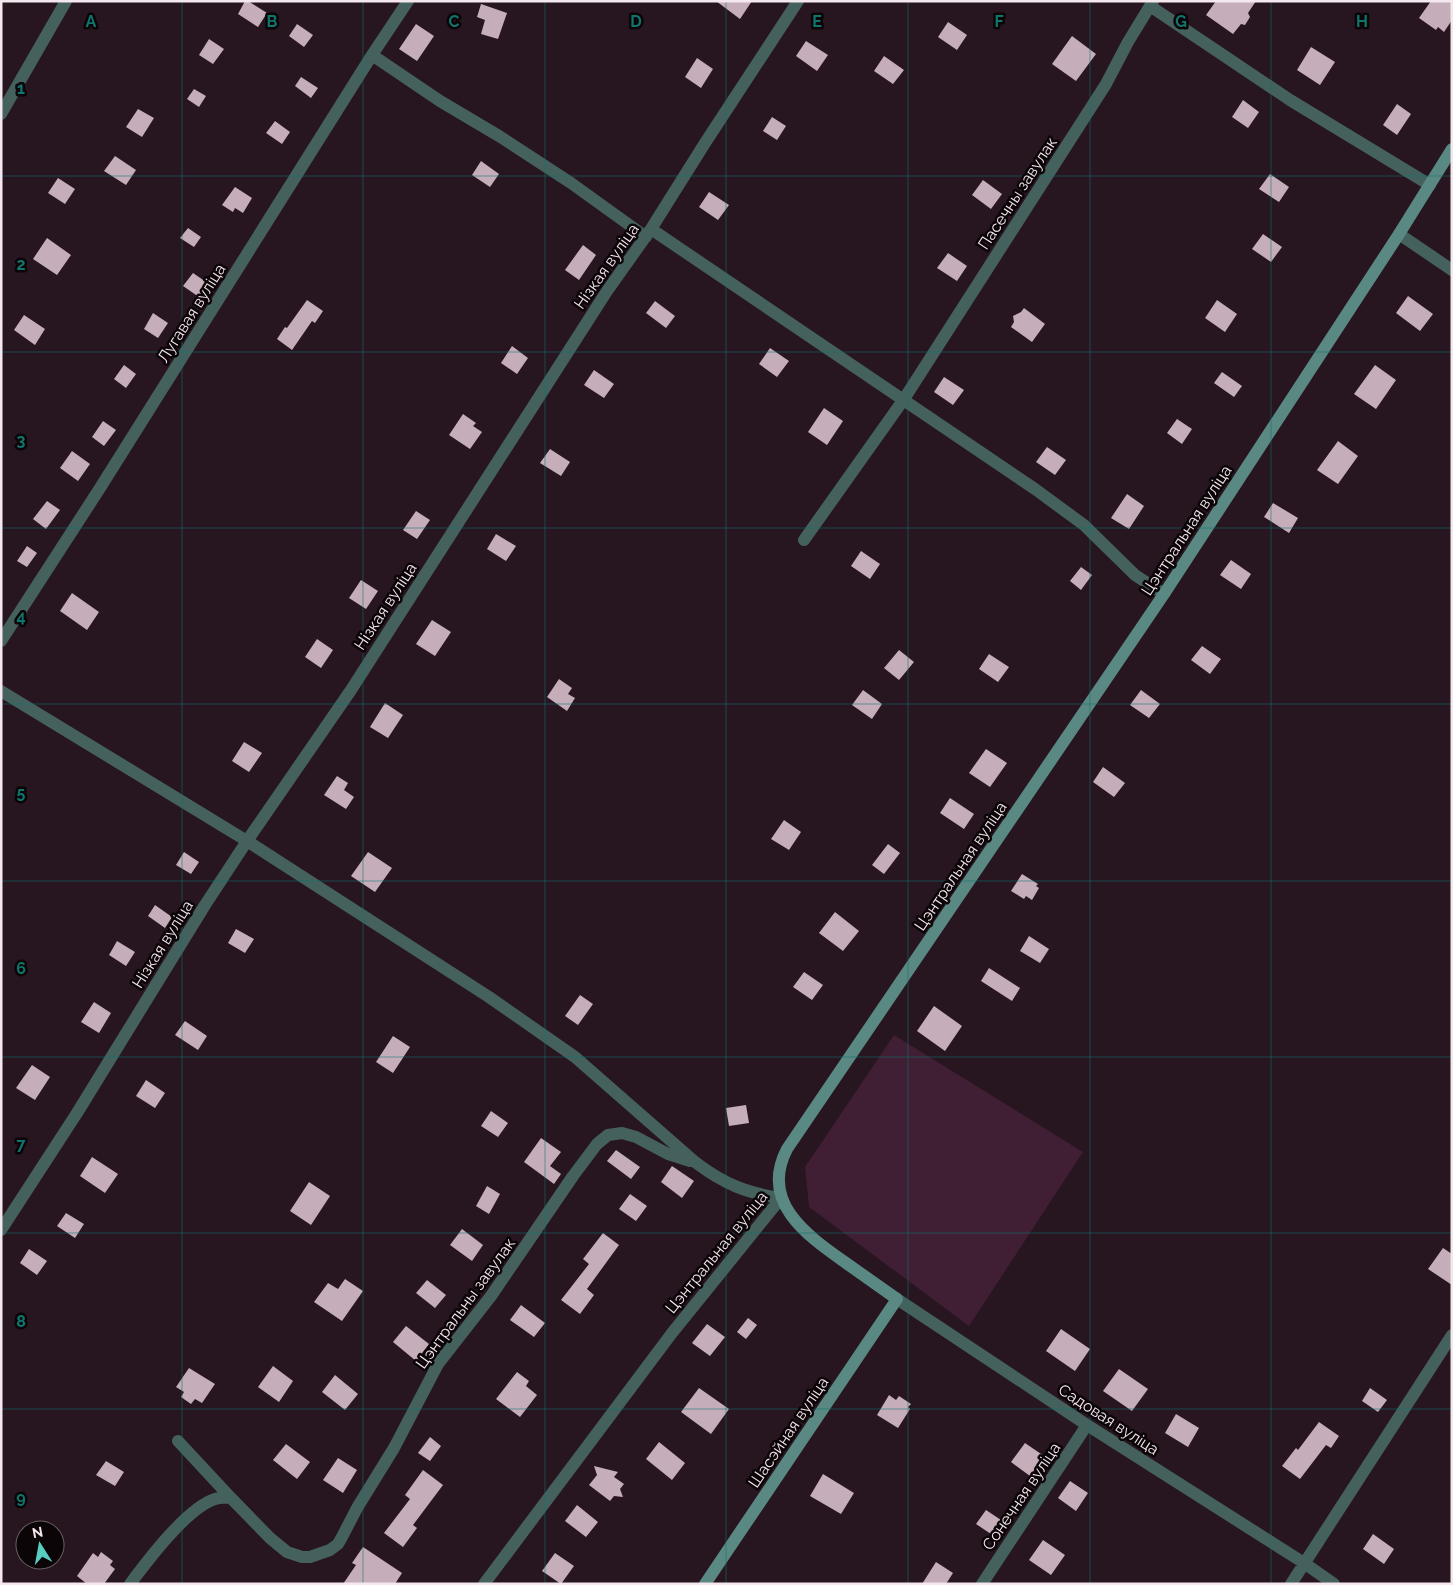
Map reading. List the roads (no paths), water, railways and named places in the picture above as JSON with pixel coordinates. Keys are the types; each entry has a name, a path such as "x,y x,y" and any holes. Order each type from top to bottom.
{"main road":[{"name":"Цэнтральная вуліца","path":"781,1198 778,1184 779,1170 787,1150 1164,594 1452,149"},
{"path":"781,1198 790,1215 810,1236 897,1299"},
{"name":"Шасэйная вуліца","path":"706,1584 897,1299"}],"street":[{"path":"1,114 66,1"},
{"name":"Лугавая вуліца","path":"1,641 408,1"},
{"name":"Нізкая вуліца","path":"1,1230 247,842 351,690 607,291 648,233 798,1"},
{"path":"1152,4 1290,100 1430,184"},
{"name":"Пасечны завулак","path":"804,540 904,399 1106,84 1128,42 1152,4"},
{"path":"372,56 440,101 499,136 904,399 1084,525 1135,575 1164,594"},
{"path":"1398,234 1452,270"},
{"path":"1,691 247,842 489,997 575,1057 711,1174 734,1187 781,1198"},
{"name":"Цэнтральны завулак","path":"231,1498 270,1538 287,1552 310,1557 324,1553 334,1547 340,1541 359,1503 394,1448 438,1364 487,1303 573,1176 597,1144 608,1135 622,1132 636,1137 668,1154 695,1162"},
{"name":"Цэнтральная вуліца","path":"484,1584 672,1333 781,1198"},
{"name":"Садовая вуліца","path":"897,1299 1087,1426 1334,1584"},
{"path":"1291,1584 1452,1334"},
{"name":"Сонечная вуліца","path":"982,1584 1087,1426"},
{"path":"178,1441 231,1498"},
{"path":"130,1584 163,1542 196,1511 216,1499 231,1498"}]}
